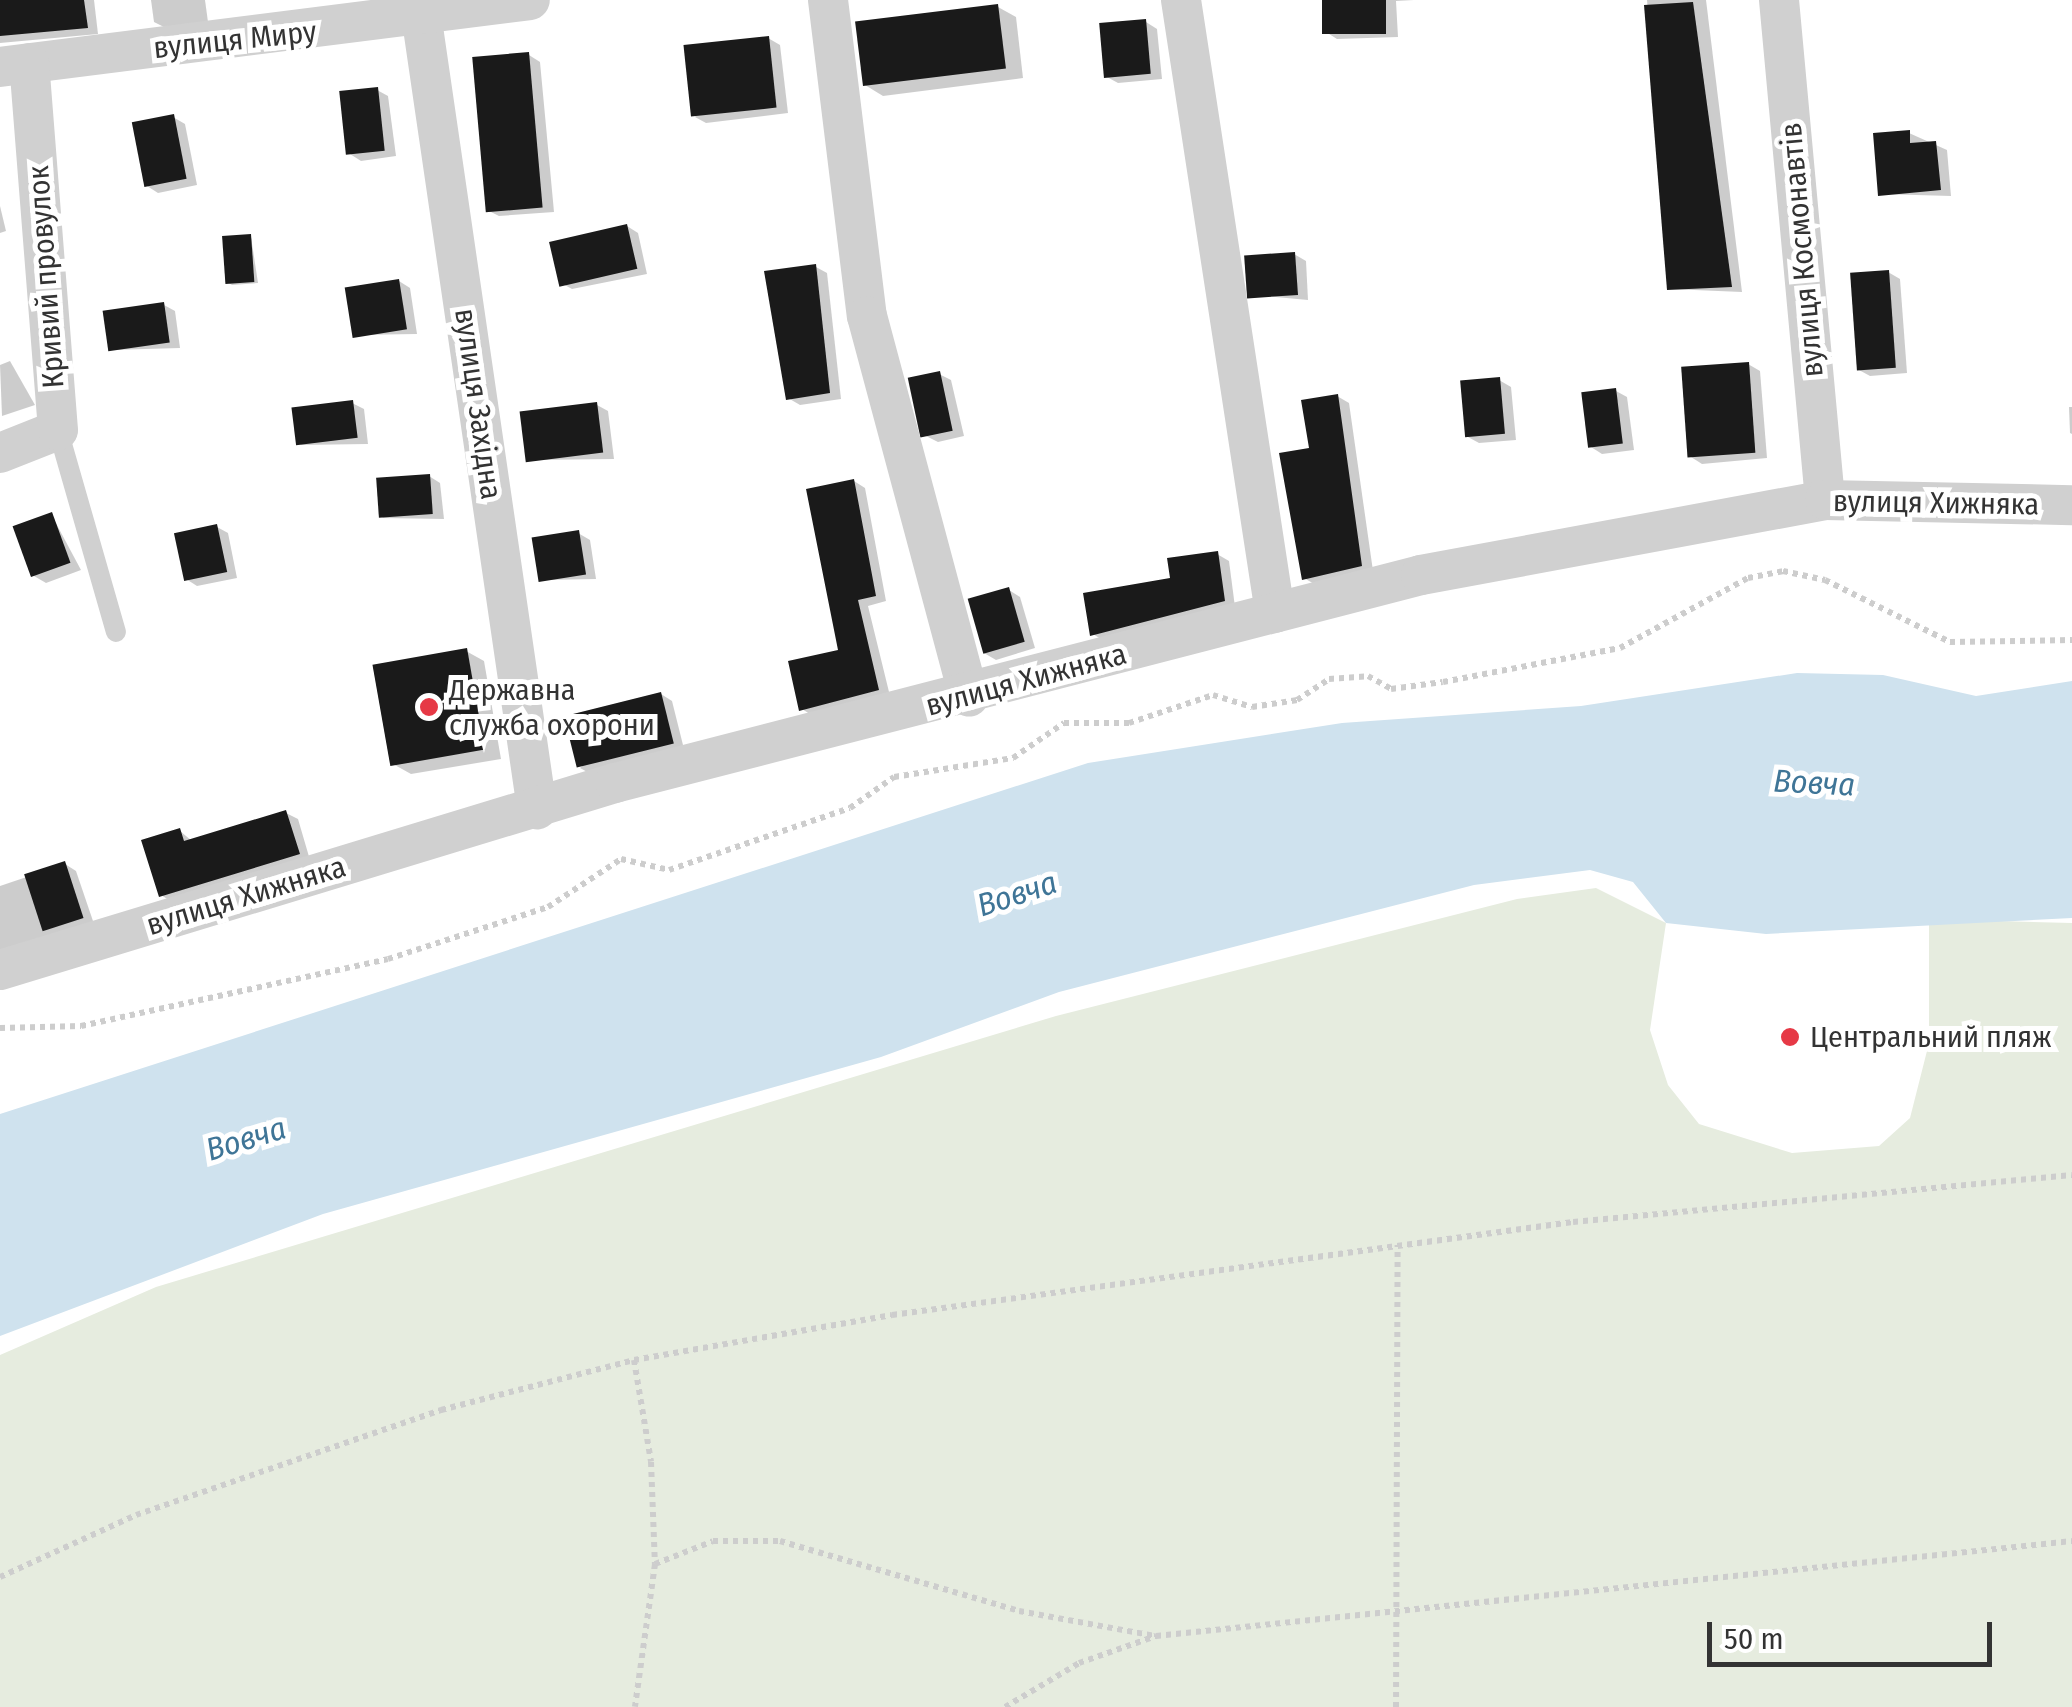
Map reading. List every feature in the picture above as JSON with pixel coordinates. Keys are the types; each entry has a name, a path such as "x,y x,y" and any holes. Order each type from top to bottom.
{"street":[{"name":"вулиця Миру","path":"15,65 420,9 530,0"},
{"path":"828,0 867,316 968,697"},
{"path":"1181,0 1275,613"},
{"name":"вулиця Космонавтів","path":"1779,0 1825,500"},
{"name":"вулиця Західна","path":"420,9 537,809"},
{"name":"Кривий провулок","path":"0,453 58,430 15,65"},
{"name":"вулиця Хижняка","path":"0,970 537,809 1421,576 1825,500 2072,505"}],"lane":[{"path":"58,430 116,632"}],"path":[{"path":"0,1028 81,1026 388,959 548,907 621,859 670,870 850,808 894,777 1013,758 1064,724 1130,723 1214,695 1252,707 1297,700 1329,679 1368,676 1391,688 1443,682 1620,648 1748,578 1783,571 1825,580 1950,642 2072,640"},
{"path":"0,1577 136,1515 440,1410 634,1360 1398,1245 2072,1175"},
{"path":"1396,1707 1398,1245"},
{"path":"634,1360 652,1462 655,1564 636,1707"},
{"path":"1005,1707 1079,1663 1156,1636 2072,1540"},
{"path":"655,1564 713,1541 780,1541 1018,1611 1156,1636"}],"shaded area":[{"path":"1596,888 1666,923 1650,1030 1668,1085 1699,1124 1792,1153 1879,1146 1910,1118 1929,1043 1929,919 2072,923 2072,1707 0,1707 0,1355 156,1287 1056,1016 1517,899"}],"water":[{"name":"Вовча","path":"1797,673 1883,675 1976,696 2072,681 2072,918 1766,934 1666,923 1633,882 1590,870 1474,885 1059,992 881,1057 323,1214 0,1336 0,1114 1088,763 1342,723 1581,706"}],"building":[{"path":"0,0 84,0 88,28 0,36"},
{"path":"1322,0 1386,0 1386,34 1322,34"},
{"path":"1693,2 1732,287 1667,290 1644,5"},
{"path":"998,4 1006,69 863,86 855,22"},
{"path":"1146,19 1151,74 1104,78 1099,23"},
{"path":"769,36 777,108 691,117 683,45"},
{"path":"529,52 543,207 486,212 472,57"},
{"path":"378,87 385,151 346,155 339,91"},
{"path":"174,114 187,179 144,187 132,122"},
{"path":"1910,130 1910,143 1936,141 1941,190 1878,196 1873,133"},
{"path":"627,224 637,269 559,287 549,242"},
{"path":"251,234 254,282 225,284 222,236"},
{"path":"1295,252 1298,295 1247,298 1244,256"},
{"path":"816,264 830,393 786,400 764,271"},
{"path":"1889,270 1896,368 1857,370 1850,273"},
{"path":"399,279 407,329 353,338 345,288"},
{"path":"164,302 170,343 108,351 103,311"},
{"path":"1749,362 1755,453 1688,458 1681,367"},
{"path":"940,371 953,431 920,438 908,378"},
{"path":"1500,377 1505,434 1465,437 1460,380"},
{"path":"1616,388 1623,444 1588,448 1581,392"},
{"path":"1338,394 1362,566 1302,580 1279,453 1309,448 1301,400"},
{"path":"353,400 358,438 296,445 291,408"},
{"path":"597,402 603,453 526,462 520,412"},
{"path":"430,474 433,514 379,518 376,478"},
{"path":"854,479 876,596 858,600 879,690 799,711 788,661 838,650 806,489"},
{"path":"52,512 70,563 31,577 13,526"},
{"path":"217,524 227,572 184,581 174,533"},
{"path":"579,530 586,574 539,582 532,538"},
{"path":"1218,551 1225,601 1090,636 1083,593 1170,578 1167,558"},
{"path":"1009,587 1025,642 983,654 968,599"},
{"name":"Державна служба охорони","path":"467,648 485,749 390,766 372,665"},
{"path":"661,692 674,743 577,768 564,716"},
{"path":"286,810 300,854 159,897 141,840 180,828 184,841"},
{"path":"65,861 84,918 43,931 24,874"}],"place":[{"name":"Державна служба охорони","path":"429,707"},
{"name":"Центральний пляж","path":"1790,1037"}]}
